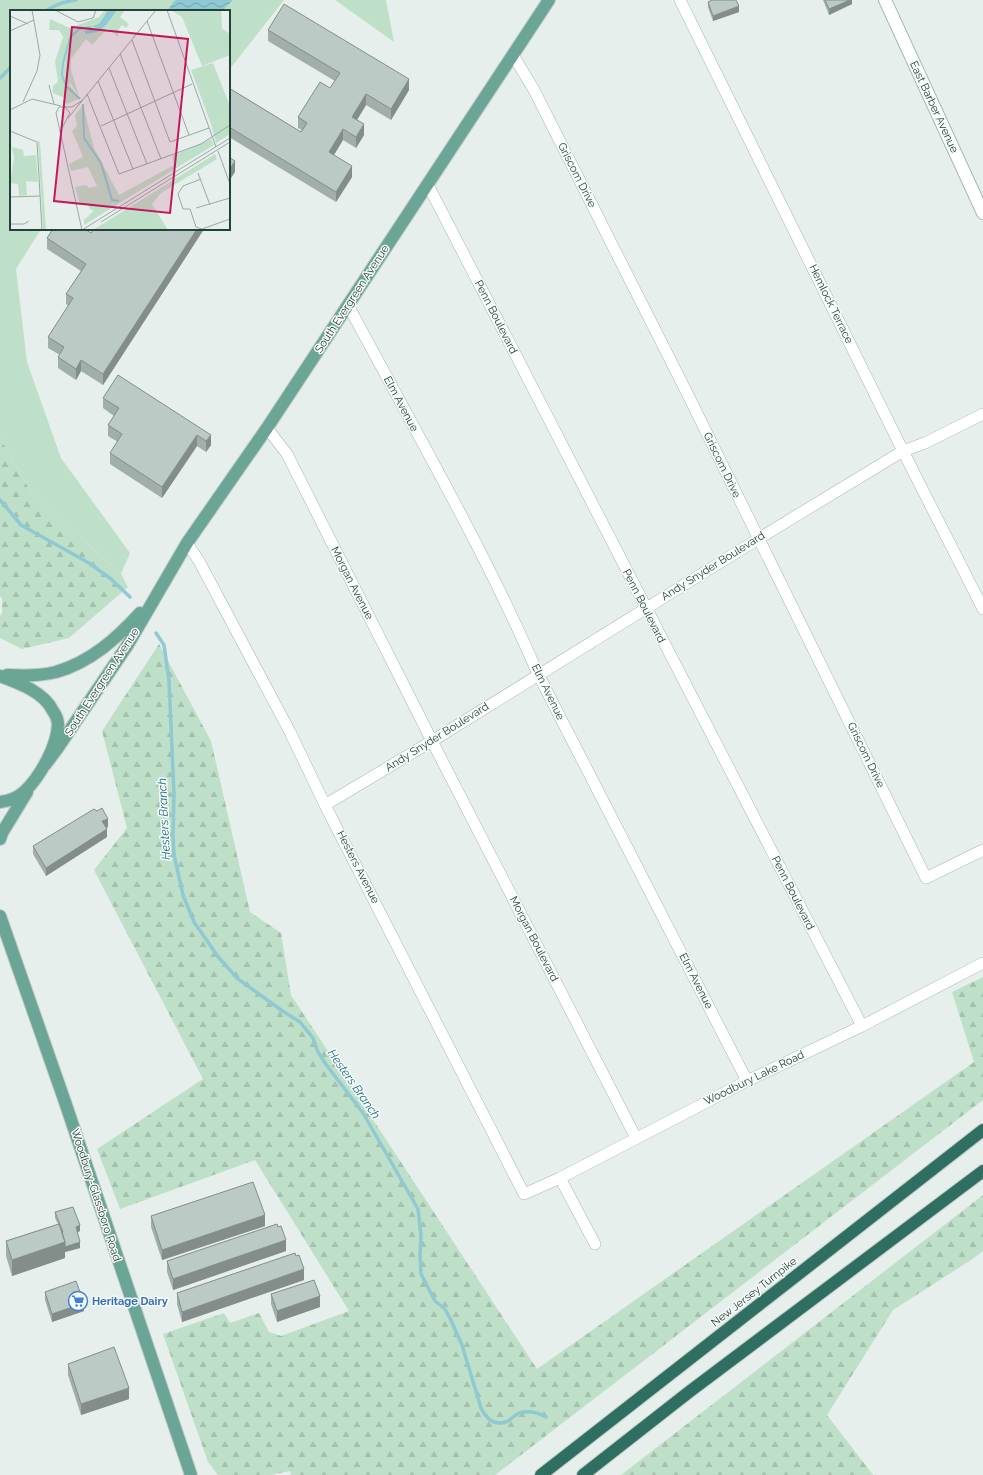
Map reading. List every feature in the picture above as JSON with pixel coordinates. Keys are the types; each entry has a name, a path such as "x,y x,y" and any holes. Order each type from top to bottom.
{"highway":[{"name":"New Jersey Turnpike","path":"541,1475 983,1130"},
{"path":"582,1475 694,1388 983,1171"}],"main road":[{"name":"South Evergreen Avenue","path":"45,765 127,646 187,543 267,428 428,185 548,0"},
{"name":"South Evergreen Avenue","path":"0,676 40,675 56,672 89,658 121,633 155,597"},
{"path":"0,676 29,688 48,703 53,709 58,724 45,765 5,828 0,839"},
{"path":"0,802 17,797 25,792 34,781"},
{"name":"Woodbury-Glassboro Road","path":"0,916 191,1475"}],"street":[{"name":"Hemlock Terrace","path":"680,0 903,451 983,609"},
{"name":"East Barber Avenue","path":"885,0 983,213"},
{"name":"Griscom Drive","path":"513,55 545,111 683,385 926,878 983,850"},
{"name":"Penn Boulevard","path":"428,185 862,1026"},
{"name":"Elm Avenue","path":"348,305 517,624 538,674 747,1081"},
{"name":"Andy Snyder Boulevard","path":"326,805 903,451 925,443 983,414"},
{"name":"Morgan Avenue","path":"267,428 286,454 432,741"},
{"name":"Hesters Avenue","path":"187,543 199,561 290,732 524,1194"},
{"name":"Morgan Boulevard","path":"432,741 636,1138"},
{"name":"Woodbury Lake Road","path":"524,1194 560,1178 747,1081 862,1026 983,963"},
{"path":"560,1178 595,1244"}],"green space":[{"path":"0,0 284,0 230,69 230,10 10,10 10,230 40,230 16,269 27,362 61,458 130,553 121,574 33,495 0,438"},
{"path":"335,0 386,0 394,42"},
{"path":"0,438 33,495 121,574 128,587 69,638 22,649 0,638 2,598 0,596"},
{"path":"159,644 211,741 250,912 281,933 291,995 537,1369 974,1062 952,992 983,977 983,1100 495,1475 291,1475 290,1471 271,1475 218,1475 208,1462 163,1334 224,1313 230,1323 259,1313 269,1332 281,1336 349,1311 255,1160 120,1209 97,1149 203,1079 94,870 127,828 102,731"},
{"path":"983,1195 983,1251 893,1310 827,1415 873,1475 621,1475"}],"water":[{"path":"233,0 223,10 168,10 174,1"}],"building":[{"path":"712,0 736,0 739,6 713,16 708,2"},
{"path":"825,0 850,0 829,9"},
{"path":"284,4 409,79 391,109 366,94 352,117 364,124 356,137 343,129 329,152 352,166 336,192 230,128 230,89 301,132 307,123 298,117 320,82 330,88 340,73 268,30"},
{"path":"230,158 235,161 230,168"},
{"path":"52,230 86,230 91,233 93,230 196,230 103,374 81,360 76,369 58,357 64,347 48,337 73,298 66,294 86,264 47,238"},
{"path":"118,375 211,435 206,441 197,435 162,487 110,453 122,434 108,425 119,408 103,398"},
{"path":"102,808 108,819 102,821 107,829 46,868 33,846 94,809 97,811"},
{"path":"253,1182 265,1215 162,1250 151,1216"},
{"path":"73,1207 80,1225 76,1227 80,1242 65,1247 63,1232 55,1212"},
{"path":"59,1224 65,1242 12,1260 6,1241"},
{"path":"277,1224 278,1227 281,1226 286,1240 173,1279 167,1261"},
{"path":"295,1253 296,1256 299,1255 304,1269 182,1312 177,1293"},
{"path":"314,1280 320,1296 277,1311 271,1294"},
{"path":"76,1281 84,1303 52,1314 45,1292"},
{"path":"114,1347 129,1388 81,1404 68,1364"}],"waterway":[{"name":"Hesters Branch","path":"48,10 60,4 76,0"},
{"name":"Hesters Branch","path":"0,78 10,68"},
{"name":"Hesters Branch","path":"0,500 21,525 89,563 111,579 130,597"},
{"name":"Hesters Branch","path":"156,633 164,645 169,681 174,794 174,855 183,895 194,922 219,958 238,979 300,1022 313,1038 318,1052 325,1063 363,1113 418,1209 421,1236 421,1274 435,1301 445,1309 450,1318 462,1345 481,1408 485,1415 494,1422 498,1423 506,1422 517,1414 526,1412 536,1413 546,1417"}],"place":[{"name":"Heritage Dairy","path":"78,1301"}]}
